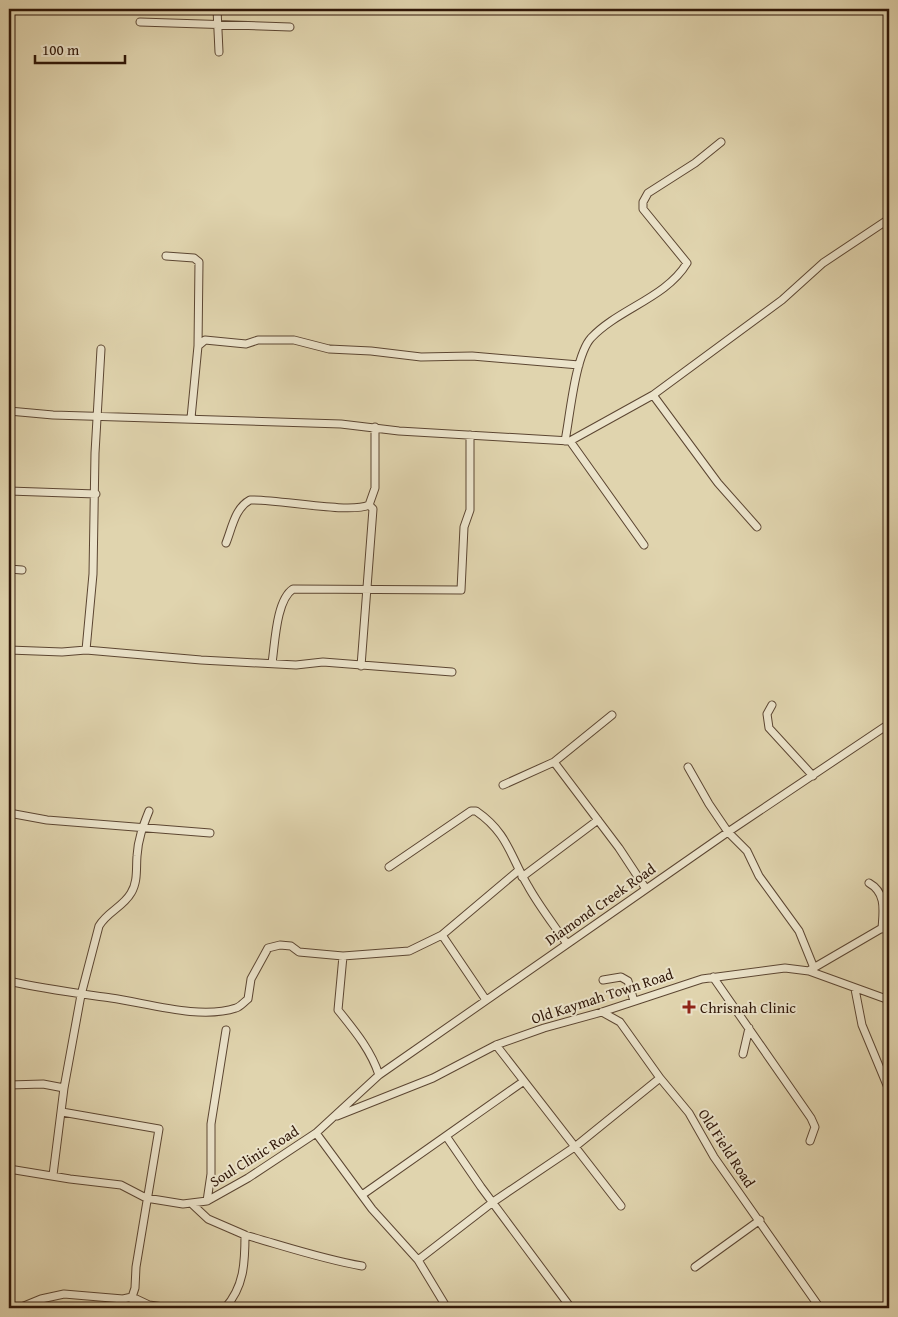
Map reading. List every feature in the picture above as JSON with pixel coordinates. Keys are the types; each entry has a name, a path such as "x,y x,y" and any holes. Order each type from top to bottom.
{"street":[{"path":"217,9 219,52"},
{"path":"140,22 290,26"},
{"path":"644,545 568,441 579,365 591,339 664,286 687,263 643,209 643,202 648,193 695,164 720,142"},
{"path":"9,411 375,427 399,431 568,441 653,395 782,300 823,263 889,219"},
{"path":"166,256 194,258 199,262 198,346 191,418"},
{"path":"198,346 205,340 246,344 258,340 294,340 329,350 371,351 421,357 472,356 579,365"},
{"path":"86,650 93,574 96,494 95,453 102,349"},
{"path":"653,395 718,484 757,527"},
{"path":"369,504 374,488 375,427"},
{"path":"272,663 281,605 287,593 292,589 306,587 461,590 464,527 470,510 470,435"},
{"path":"9,491 96,494"},
{"path":"226,543 239,510 243,504 250,500 303,503 352,509 369,504"},
{"path":"362,666 373,509 369,504"},
{"path":"9,569 22,570"},
{"path":"9,650 62,652 86,650 296,665 323,662 452,672"},
{"path":"772,706 767,714 769,728 814,776"},
{"path":"502,785 554,762 612,715"},
{"name":"Diamond Creek Road","path":"334,1117 379,1075 728,832 889,724"},
{"path":"554,762 598,820 646,889"},
{"path":"688,767 709,804 728,832 747,850 759,876 799,931 812,969 889,924"},
{"path":"53,1175 64,1088 81,994 104,918 120,906 131,894 135,883 142,828 149,811"},
{"path":"389,867 471,812 476,811 506,841 521,874 566,944"},
{"path":"9,813 47,820 210,833"},
{"path":"9,981 202,1012 236,1008 248,1000 251,979 268,948 280,945 291,946 299,952 343,956 409,951 442,935 521,874 598,820"},
{"path":"869,883 877,889 883,901 882,929"},
{"path":"442,935 486,1000"},
{"path":"343,956 338,1010 362,1041 375,1063 379,1075"},
{"name":"Old Kaymah Town Road","path":"334,1117 433,1078 496,1045 702,978 767,969 812,969 855,989 889,1000"},
{"path":"604,980 621,977 628,981 634,1001"},
{"path":"714,977 811,1118 815,1127 810,1141"},
{"path":"855,989 862,1025 886,1075 889,1090"},
{"name":"Old Field Road","path":"602,1012 620,1022 660,1078 689,1113 714,1157 820,1308"},
{"path":"743,1054 749,1028"},
{"path":"207,1201 211,1174 211,1124 226,1030"},
{"path":"496,1045 621,1206"},
{"path":"418,1260 493,1202 576,1146 660,1078"},
{"path":"362,1195 524,1081"},
{"path":"9,1085 43,1084 64,1088"},
{"path":"62,1112 158,1128 136,1267 135,1288 132,1297 135,1308"},
{"name":"Soul Clinic Road","path":"9,1169 121,1185 146,1198 192,1204 207,1201 248,1178 316,1133 334,1117"},
{"path":"316,1133 389,1230 418,1260 447,1308"},
{"path":"446,1136 571,1308"},
{"path":"192,1204 208,1219 245,1235 294,1248 320,1258 362,1266"},
{"path":"695,1267 760,1220"},
{"path":"225,1308 237,1293 241,1282 245,1235"},
{"path":"24,1306 41,1299 64,1294 132,1297 149,1306 171,1308"}],"place":[{"name":"Chrisnah Clinic","path":"689,1007"}]}
